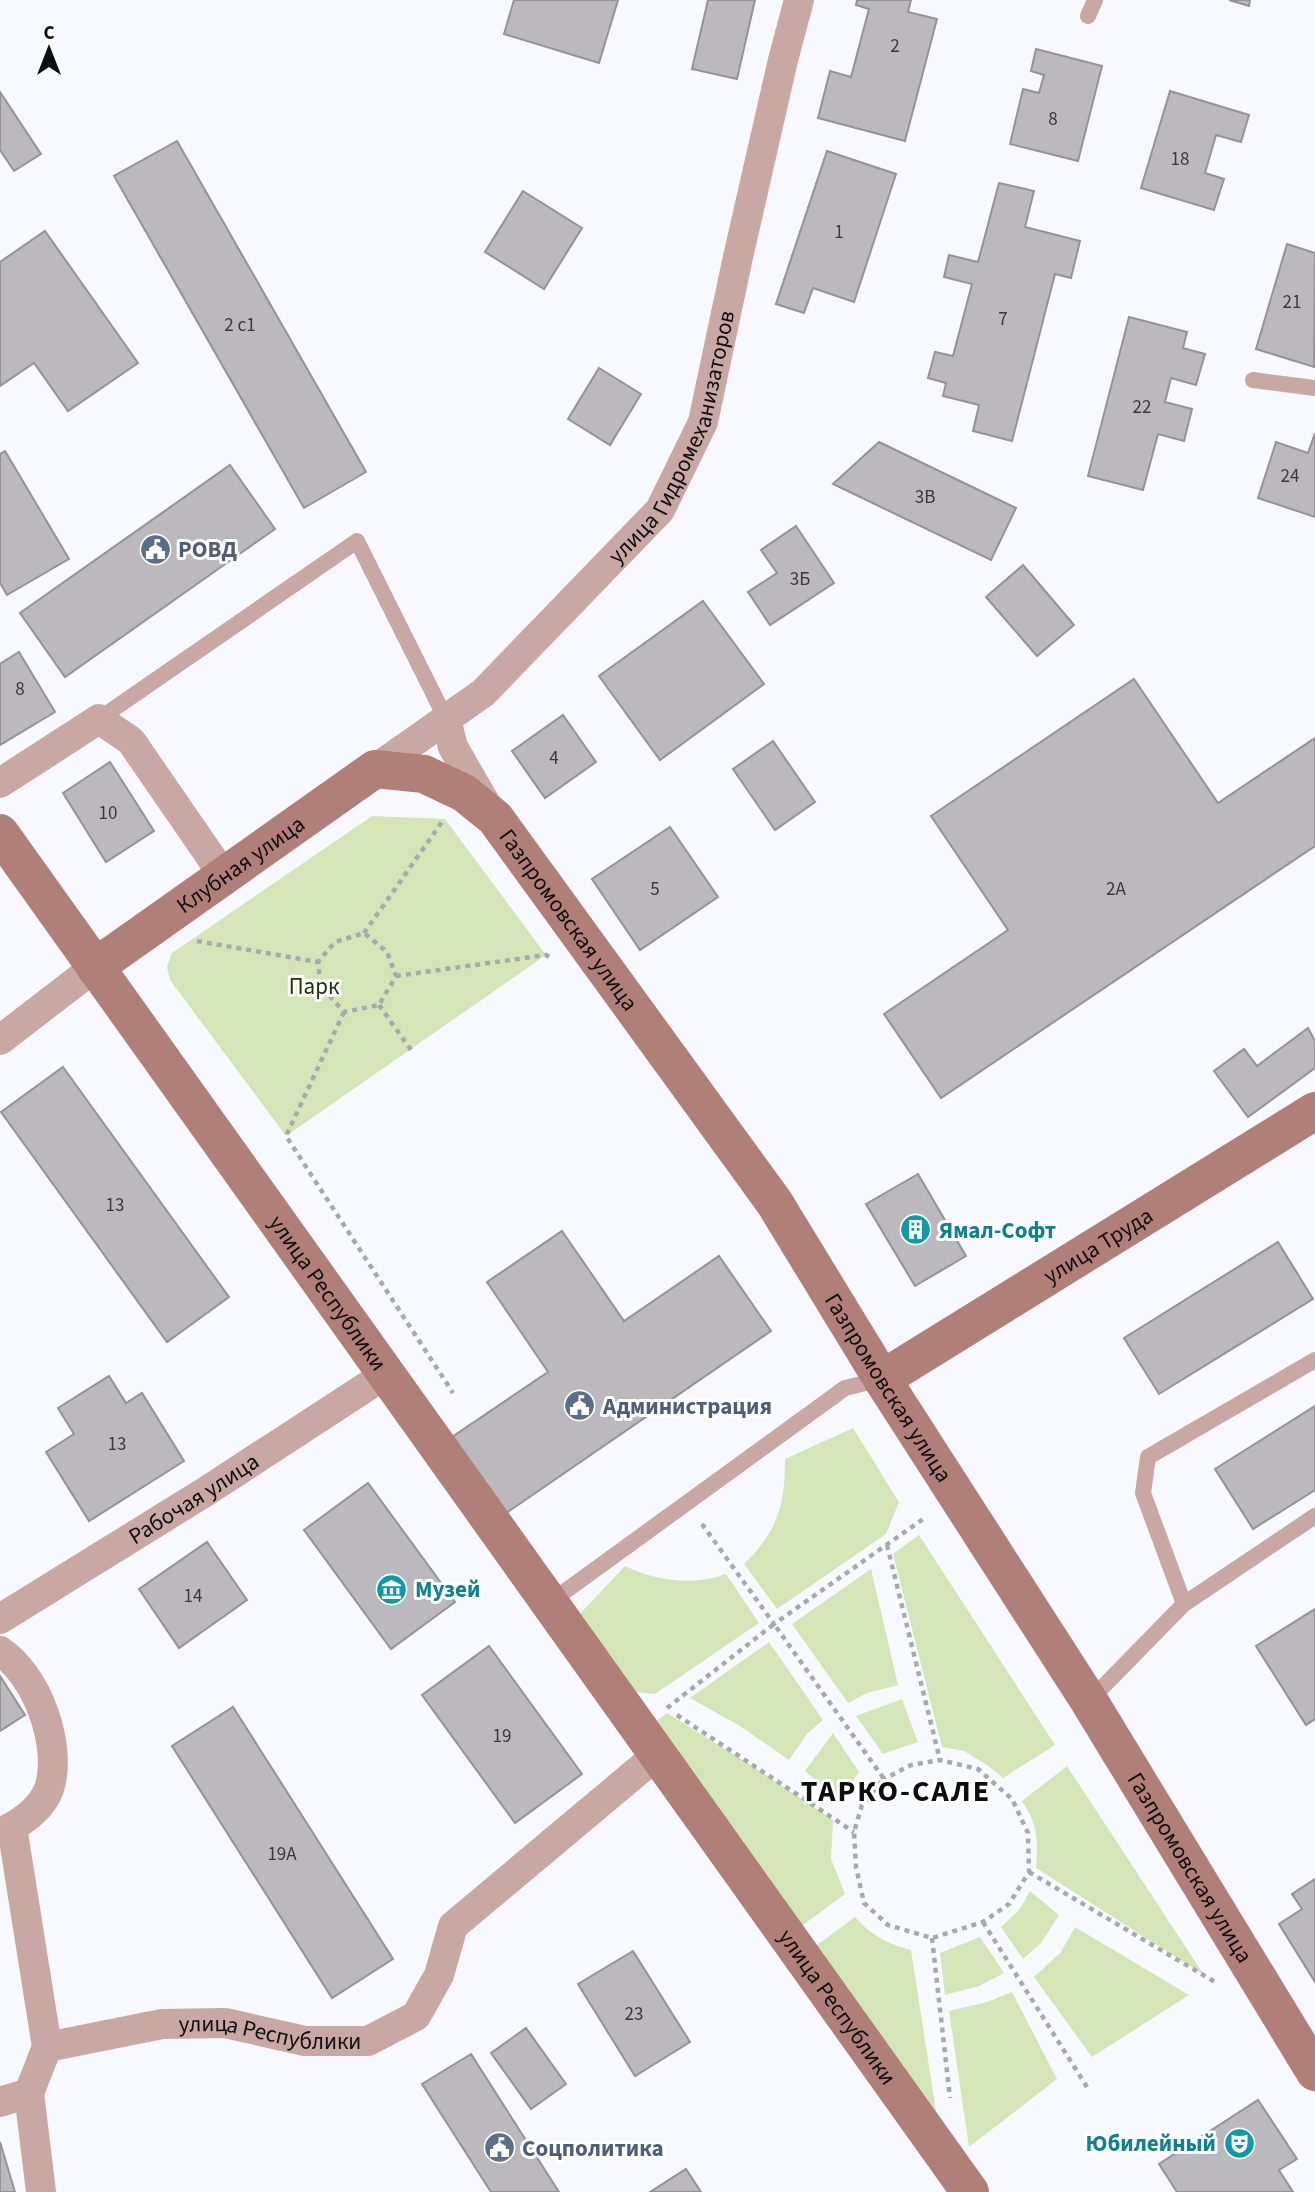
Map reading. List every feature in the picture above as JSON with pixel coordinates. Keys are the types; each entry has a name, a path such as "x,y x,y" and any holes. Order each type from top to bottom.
{"street":[{"name":"улица Гидромеханизаторов","path":"375,769 483,693 660,510 703,422 741,244 799,0"},
{"path":"0,783 99,719 131,741 224,876"},
{"name":"Газпромовская улица","path":"446,719 453,747 480,796 774,1202 882,1380 1089,1701 1315,2071"},
{"path":"375,769 424,774 464,793 495,818"},
{"name":"Клубная улица","path":"0,1040 95,967 375,769"},
{"name":"улица Республики","path":"0,833 549,1603 654,1731 970,2192"},
{"name":"улица Труда","path":"882,1380 1315,1111"},
{"name":"Рабочая улица","path":"0,1619 205,1492 386,1374"},
{"path":"0,1651 9,1657 33,1688 48,1726 54,1763 48,1791 32,1816 6,1830 47,2047 29,2092 41,2192"},
{"name":"улица Республики","path":"47,2047 162,2025 225,2023 305,2041 368,2041 416,2016 439,1975 453,1926 654,1731"},
{"path":"0,2102 29,2092"}],"lane":[{"path":"1087,16 1096,0"},
{"path":"1253,380 1315,388"},
{"path":"99,719 357,541 446,719"},
{"path":"1184,1604 1143,1493 1148,1457 1315,1360"},
{"path":"549,1603 845,1388 882,1380"},
{"path":"1089,1701 1184,1604 1315,1516"}],"path":[{"path":"173,911 192,940 318,962"},
{"path":"344,1012 321,986 318,962 335,942 364,933 387,952 396,976"},
{"path":"396,976 546,956"},
{"path":"379,1006 396,976"},
{"path":"344,1012 379,1006"},
{"path":"379,1006 411,1050"},
{"path":"344,1012 286,1136 453,1393"},
{"path":"688,1503 884,1779"},
{"path":"854,1832 654,1731 774,1624 934,1512"},
{"path":"887,1545 940,1760"},
{"path":"940,1760 978,1769 1012,1799 1028,1833 1029,1872 1009,1903 983,1922 932,1938 888,1925 864,1903 856,1867 854,1832 862,1805 884,1779 911,1765 940,1760"},
{"path":"1029,1872 1221,1985"},
{"path":"983,1922 1087,2087"},
{"path":"932,1938 950,2103"}],"green space":[{"name":"Парк","path":"372,816 445,819 546,955 286,1136 170,980 167,967 172,953"},
{"path":"853,1428 899,1502 886,1534 777,1609 744,1564 765,1540 777,1516 783,1490 785,1459"},
{"path":"919,1535 1055,1745 1003,1778 964,1751 942,1747 893,1554"},
{"path":"625,1566 649,1575 675,1580 701,1580 726,1574 759,1623 655,1694 626,1691 577,1617"},
{"path":"871,1569 898,1685 867,1693 848,1703 792,1624"},
{"path":"769,1642 823,1720 807,1734 789,1760 740,1726 690,1698"},
{"path":"902,1699 918,1742 883,1754 856,1716"},
{"path":"667,1713 833,1820 831,1859 845,1894 799,1928 654,1723"},
{"path":"833,1733 859,1772 839,1801 805,1771"},
{"path":"1067,1766 1204,1975 1036,1868 1036,1833 1022,1801"},
{"path":"1030,1891 1059,1915 1041,1943 1023,1959 1001,1927 1019,1910"},
{"path":"855,1917 880,1938 911,1950 939,2131 813,1948"},
{"path":"1075,1927 1189,1995 1092,2057 1034,1977 1061,1952"},
{"path":"980,1937 1004,1973 979,1986 945,1995 940,1953"},
{"path":"1012,1992 1057,2079 969,2147 949,2011 987,2002"}],"building":[{"path":"514,0 618,0 599,63 504,34"},
{"path":"708,0 755,0 737,79 692,69"},
{"path":"857,0 911,0 908,12 937,19 905,141 818,118 830,71 851,77 869,9 856,5"},
{"path":"1229,0 1250,0 1249,6"},
{"path":"1036,49 1102,66 1078,161 1010,144 1023,89 1039,93 1044,75 1031,71"},
{"path":"1170,91 1249,115 1241,142 1216,135 1205,173 1224,179 1214,210 1141,188"},
{"path":"0,92 41,154 14,171 0,150"},
{"path":"177,141 366,472 304,508 114,176"},
{"path":"827,151 896,174 854,302 813,288 804,313 776,304"},
{"path":"999,183 1034,191 1025,227 1080,241 1071,278 1055,274 1012,441 973,431 979,405 943,396 946,383 928,378 935,352 953,356 972,284 944,277 949,255 978,262"},
{"path":"523,191 582,228 544,289 485,252"},
{"path":"45,231 138,363 68,411 34,363 0,386 0,262"},
{"path":"1287,244 1315,253 1314,367 1256,349"},
{"path":"1129,317 1187,332 1183,348 1205,354 1196,385 1171,378 1165,402 1192,409 1184,441 1158,434 1143,490 1088,476"},
{"path":"599,368 641,394 610,445 568,419"},
{"path":"1315,433 1315,517 1258,498 1276,442 1308,453"},
{"path":"879,442 1016,508 991,560 833,484"},
{"path":"5,451 69,559 7,595 0,583 0,454"},
{"path":"230,465 275,529 65,677 20,613"},
{"path":"796,526 834,583 770,625 748,592 777,573 761,550"},
{"path":"1023,565 1074,625 1037,656 986,597"},
{"path":"703,601 764,684 660,760 599,676"},
{"path":"19,652 55,712 0,745 0,664"},
{"path":"1134,679 1218,803 1315,738 1315,846 941,1098 884,1014 1008,930 931,816"},
{"path":"563,715 596,762 545,798 512,751"},
{"path":"773,741 815,802 775,830 733,769"},
{"path":"110,762 154,831 106,862 63,793"},
{"path":"670,827 718,897 640,950 592,879"},
{"path":"1308,1028 1315,1041 1315,1068 1248,1117 1214,1071 1244,1049 1257,1066"},
{"path":"63,1067 229,1297 167,1342 1,1112"},
{"name":"Ямал-Софт","path":"918,1174 966,1256 915,1286 866,1204"},
{"name":"Администрация","path":"562,1231 624,1321 719,1256 771,1331 502,1516 449,1439 548,1372 487,1282"},
{"path":"1278,1242 1313,1299 1159,1394 1124,1338"},
{"path":"109,1376 126,1403 142,1393 184,1461 89,1521 46,1452 74,1434 58,1408"},
{"path":"1315,1406 1315,1490 1253,1529 1215,1469"},
{"path":"368,1483 455,1602 391,1649 304,1530"},
{"path":"207,1542 247,1600 179,1648 139,1589"},
{"path":"1315,1609 1315,1719 1306,1725 1256,1646"},
{"path":"489,1646 582,1774 515,1823 422,1695"},
{"path":"0,1676 25,1715 0,1731"},
{"path":"233,1707 393,1959 332,1998 172,1746"},
{"path":"1315,1879 1315,1982 1279,1924 1302,1909 1292,1894"},
{"path":"633,1951 690,2042 635,2076 578,1984"},
{"path":"526,2028 566,2084 531,2109 491,2053"},
{"path":"471,2054 559,2192 491,2192 422,2084"},
{"name":"Юбилейный","path":"1258,2100 1297,2159 1279,2170 1293,2192 1177,2192 1159,2164"},
{"path":"0,2142 15,2192 0,2192"},
{"path":"686,2169 701,2192 650,2192"}],"place":[{"name":"РОВД","path":"155,549"},
{"name":"Ямал-Софт","path":"916,1230"},
{"name":"Администрация","path":"580,1406"},
{"name":"Музей","path":"392,1589"},
{"name":"Юбилейный","path":"1239,2143"},
{"name":"Соцполитика","path":"499,2148"}],"district":[{"name":"ТАРКО-САЛЕ","path":"896,1791"}]}
